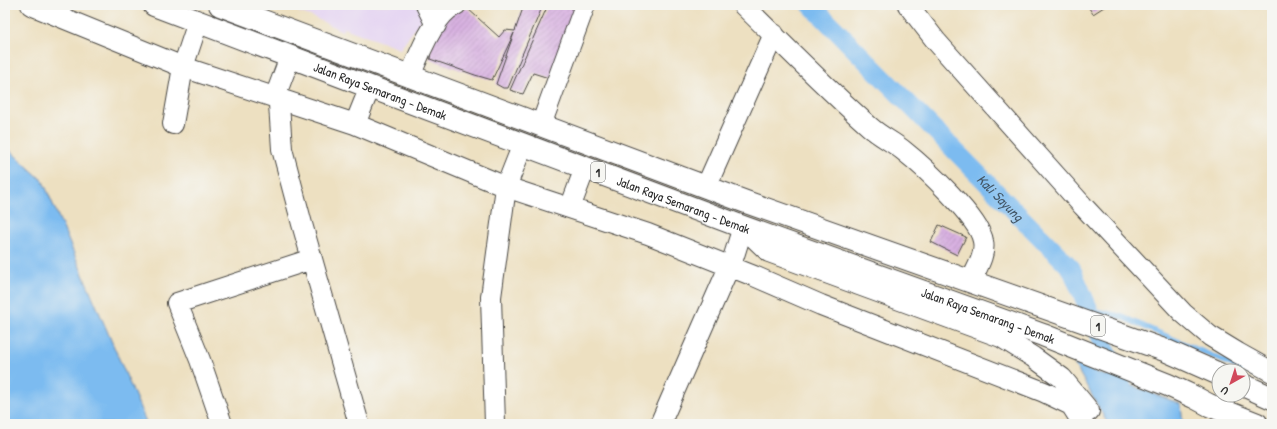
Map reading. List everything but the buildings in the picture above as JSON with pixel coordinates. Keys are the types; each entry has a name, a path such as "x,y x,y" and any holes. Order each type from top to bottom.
{"highway":[{"name":"Jalan Raya Semarang - Demak","path":"154,5 196,27 742,230 911,296 1043,334 1168,385 1209,405 1229,419"},
{"name":"Jalan Raya Semarang - Demak","path":"220,5 706,187 1167,351 1211,370"},
{"path":"1251,389 1272,398"},
{"name":"1","path":"1229,419 1257,424"}],"street":[{"path":"31,5 185,62 357,120 508,182 572,204 648,234 731,264 754,276 821,305 875,309 911,296 1001,337 1033,357 1062,378 1085,420"},
{"path":"426,5 436,25"},
{"path":"410,77 427,37 448,8 456,5"},
{"path":"541,125 585,5"},
{"path":"743,5 871,128 904,150 930,173 969,216 980,231 984,241 981,258 971,281"},
{"path":"908,5 936,41 1078,200 1184,313 1210,336 1272,372"},
{"path":"173,124 185,62 196,27"},
{"path":"706,187 774,34"},
{"path":"288,62 278,94 282,149 359,424"},
{"path":"357,120 368,92"},
{"path":"495,424 491,297 508,182 522,149"},
{"path":"572,204 583,172"},
{"path":"660,424 731,264 742,230 769,252 875,309 1071,405 1085,420"},
{"path":"222,424 200,360 177,303 312,259"}],"shaded area":[{"path":"279,5 417,5 424,16 400,49 344,28 342,31 313,17"}],"water":[{"path":"5,146 43,181 147,424 5,424"},
{"path":"1074,364 1181,404 1183,424 1108,424"}],"waterway":[{"name":"Kali Sayung","path":"811,5 1071,268 1138,424"},
{"path":"1090,310 1120,316 1272,382"}]}
